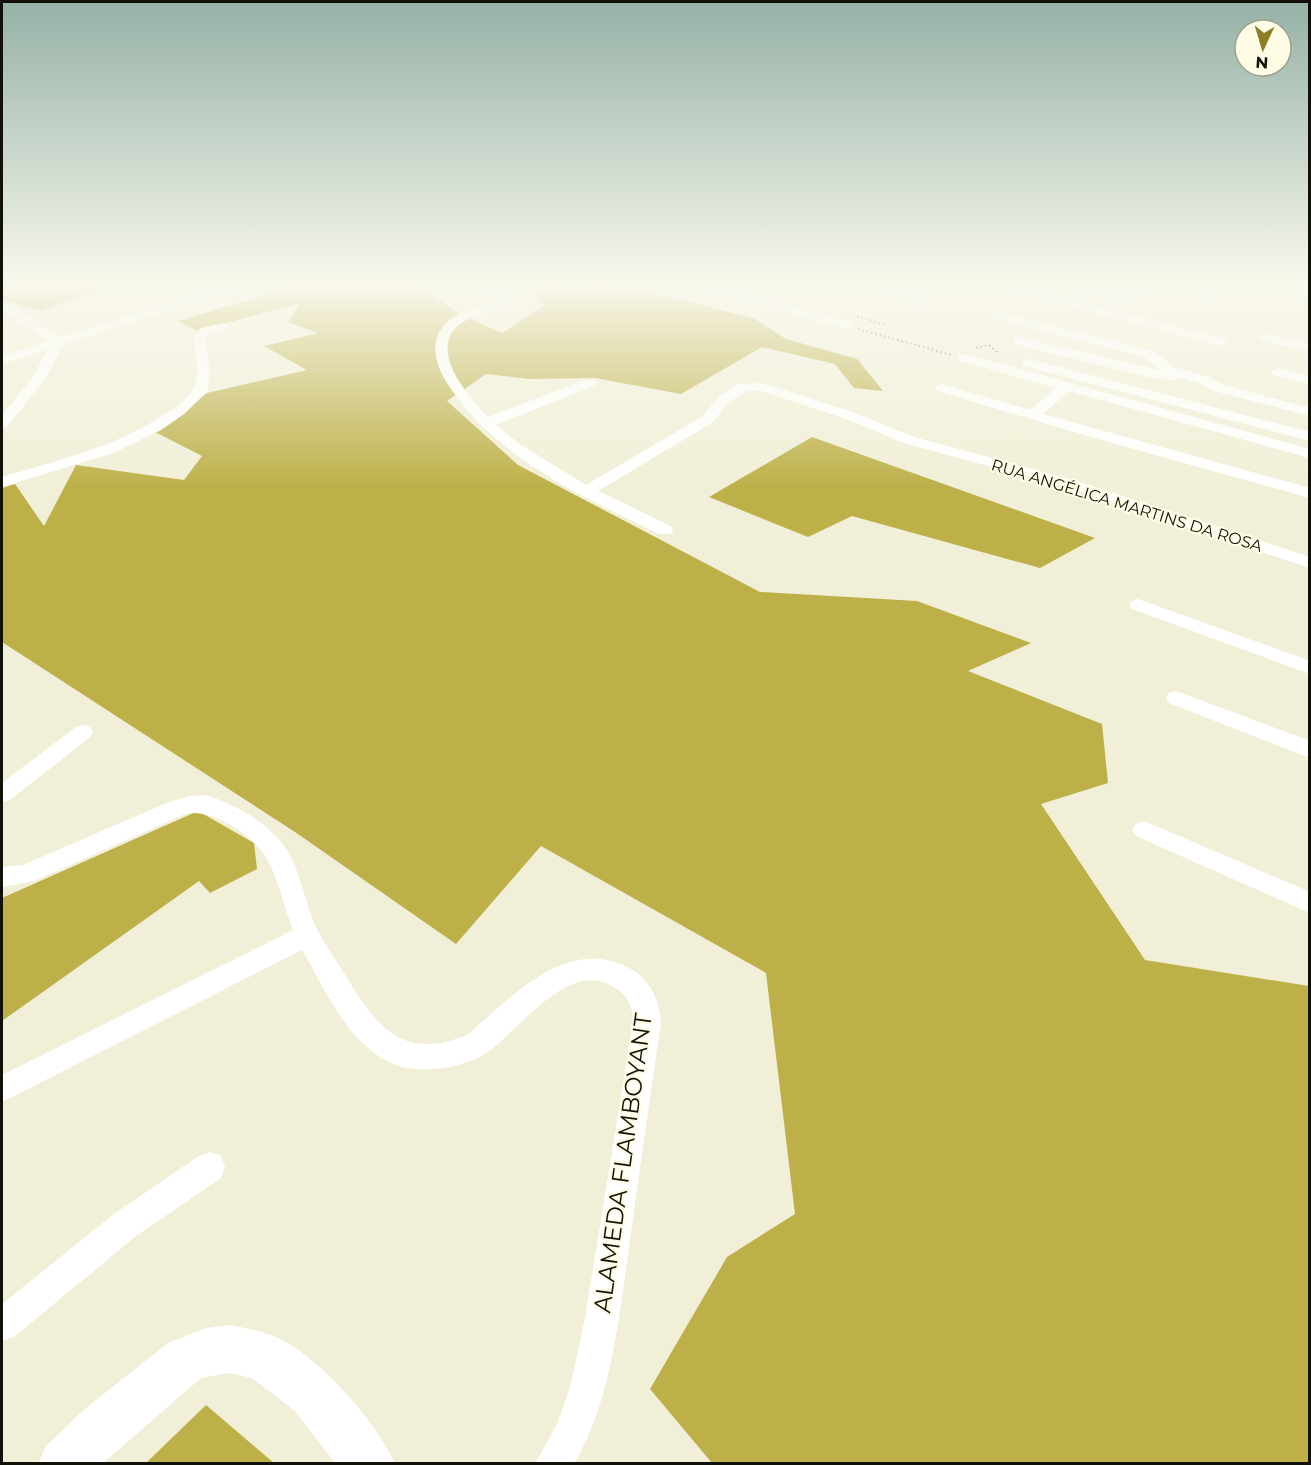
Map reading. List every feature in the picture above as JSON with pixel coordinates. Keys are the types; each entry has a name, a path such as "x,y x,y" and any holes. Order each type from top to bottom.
{"main road":[{"path":"64,1464 104,1426 185,1360 206,1352 229,1349 263,1356 312,1392 369,1464"}],"street":[{"path":"2,360 29,351"},
{"path":"2,424 38,379 54,351"},
{"path":"2,482 120,447 159,425 200,392 203,375 201,351"},
{"path":"442,351 443,363 458,393 487,423 536,463 585,492 665,530"},
{"path":"1061,351 1156,375 1174,377 1183,375"},
{"path":"1140,351 1149,354 1169,370 1198,377 1219,388 1310,412"},
{"path":"1002,356 1310,437"},
{"path":"965,358 1064,388 1310,454"},
{"path":"1278,372 1310,380"},
{"path":"1219,388 1227,375"},
{"path":"487,423 589,383"},
{"name":"RUA ANGÉLICA MARTINS DA ROSA","path":"585,492 708,419 724,399 744,387 774,389 876,425 909,440 1071,484 1310,563"},
{"path":"942,387 1310,493"},
{"path":"1033,415 1064,388"},
{"path":"1138,605 1310,668"},
{"path":"1176,698 1310,750"},
{"path":"2,794 83,732"},
{"name":"ALAMEDA FLAMBOYANT","path":"2,877 26,874 192,803 203,804 226,812 272,846 279,856 307,935 360,1023 374,1037 399,1053 427,1056 455,1053 477,1044 544,985 578,971 608,970 628,982 646,1003 647,1023 602,1318 587,1388 572,1433 553,1464"},
{"path":"1144,830 1310,903"},
{"path":"2,1089 307,935"},
{"path":"2,1325 125,1225 210,1167"}],"path":[{"path":"941,351 965,358"}],"shaded area":[{"path":"274,351 754,351 681,394 595,378 529,379 486,374 447,401 518,465 760,592 917,601 1031,643 968,671 1102,724 1108,783 1041,804 1145,960 1309,986 1309,1463 712,1463 650,1389 727,1257 795,1214 766,973 541,846 456,944 295,832 2,642 2,488 15,484 44,526 76,465 184,480 202,456 155,432 207,393 307,370"},
{"path":"781,351 830,351 857,359 883,391 854,388 835,364"},
{"path":"812,437 1095,538 1040,568 852,516 808,537 709,497"},
{"path":"198,811 254,843 257,869 210,893 199,881 2,1021 2,898"},
{"path":"206,1405 274,1463 146,1463"}]}
